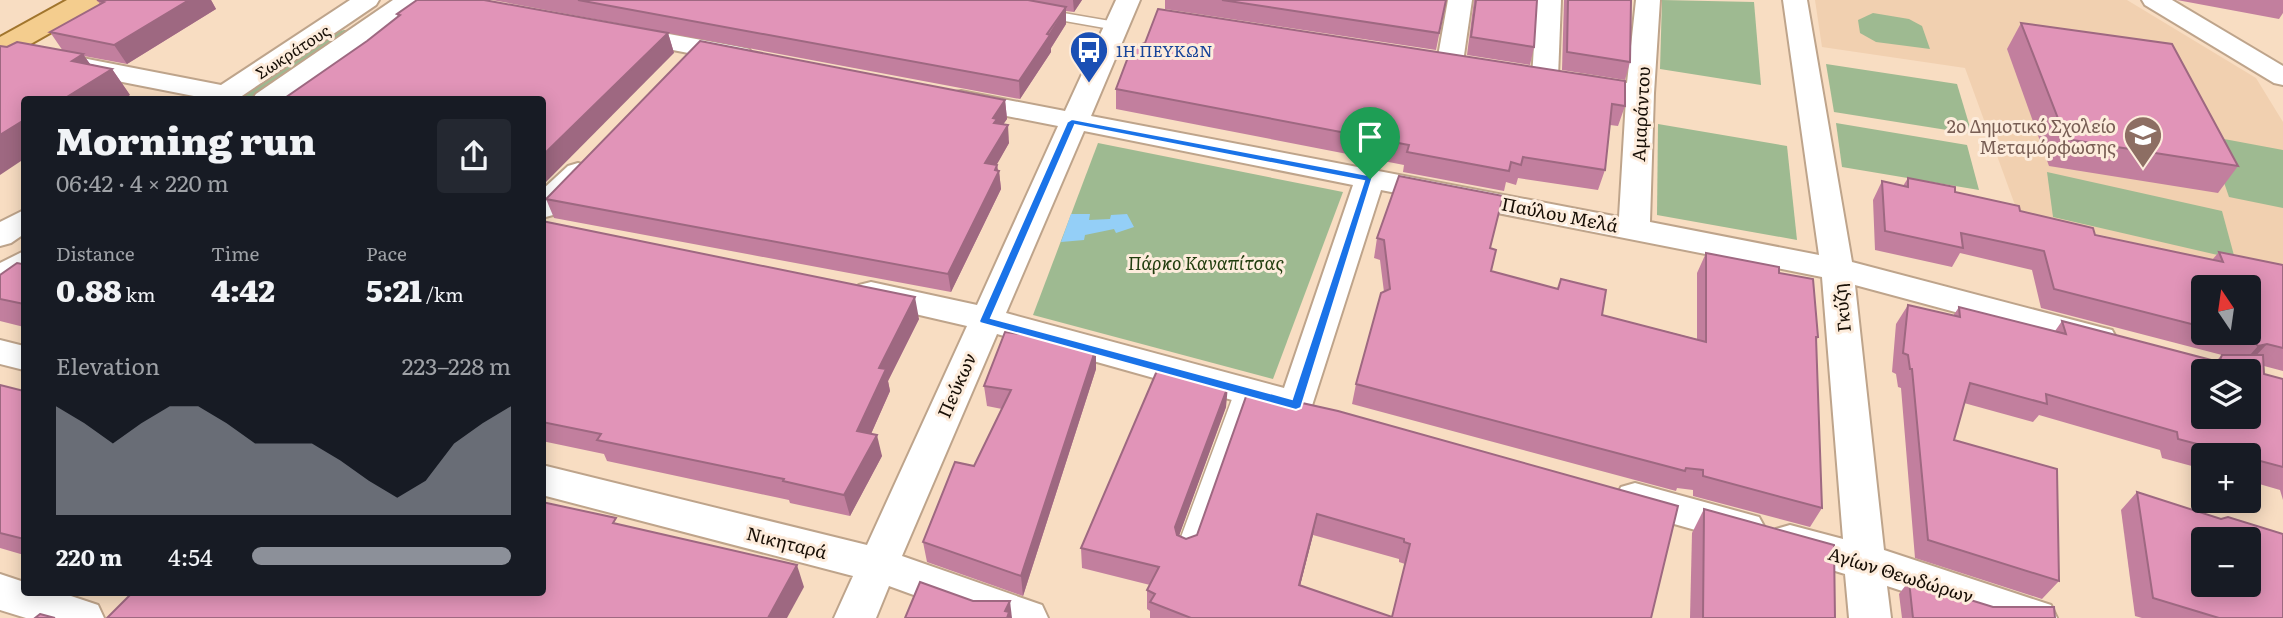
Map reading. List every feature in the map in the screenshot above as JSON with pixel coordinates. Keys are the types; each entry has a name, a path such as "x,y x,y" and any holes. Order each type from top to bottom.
{"main road":[{"path":"0,28 51,0"},
{"path":"0,49 88,0"}],"street":[{"name":"Σωκράτους","path":"223,96 367,0"},
{"name":"Σωκράτους","path":"272,96 409,0"},
{"path":"1450,62 1460,0"},
{"path":"1545,77 1549,0"},
{"name":"Αμαράντου","path":"1634,228 1640,93 1648,0"},
{"name":"Γκύζη","path":"1795,0 1837,270 1870,618"},
{"path":"2154,0 2283,77"},
{"path":"1122,13 1150,16"},
{"name":"Πεύκων","path":"855,618 1122,13"},
{"path":"607,30 689,56 766,60"},
{"path":"0,49 216,96"},
{"path":"1422,58 1477,67"},
{"path":"1518,73 1640,93"},
{"name":"Παύλου Μελά","path":"940,95 1634,228 1837,270 2130,346"},
{"path":"546,204 597,151"},
{"path":"835,286 941,307 1310,409 1370,179"},
{"path":"0,236 21,222"},
{"path":"0,278 21,264"},
{"path":"0,352 21,357"},
{"name":"Νικηταρά","path":"546,481 878,565 1027,618"},
{"name":"Αγίων Θεωδώρων","path":"1601,489 1866,562 2036,618"},
{"path":"0,593 83,618"}],"lane":[{"path":"1038,12 1122,13"},
{"path":"1186,548 1242,391"}],"shaded area":[{"name":"2ο Δημοτικό Σχολείο Μεταμόρφωσης","path":"1815,0 2127,0 2256,78 2283,122 2283,277 2019,216 1965,68 1822,47"}],"green space":[{"path":"1662,0 1754,2 1761,85 1660,69"},
{"path":"1873,13 1909,19 1922,26 1930,49 1876,42 1860,33 1858,20"},
{"path":"349,30 258,96 240,96 335,33"},
{"path":"1826,64 1957,84 1972,134 1834,112"},
{"path":"1836,123 1967,145 1979,190 1842,167"},
{"path":"1658,124 1787,146 1797,240 1657,215"},
{"path":"2208,136 2283,150 2283,208 2229,197"},
{"name":"Πάρκο Καναπίτσας","path":"1098,143 1343,192 1273,379 1033,315"},
{"path":"2047,172 2222,211 2235,259 2053,217"}],"water":[{"path":"1071,214 1090,214 1089,220 1110,219 1111,215 1127,214 1134,227 1116,233 1114,229 1085,235 1084,240 1061,242"}],"building":[{"path":"97,0 189,0 114,45 50,32 104,2"},
{"path":"417,0 484,0 668,33 546,152 546,96 288,96 367,41 400,15 397,14"},
{"path":"578,0 1028,0 1066,7 1019,81"},
{"path":"1222,0 1446,0 1439,33"},
{"path":"1476,0 1537,0 1534,47 1471,37"},
{"path":"1568,0 1631,0 1630,62 1567,52"},
{"path":"1158,9 1625,81 1625,106 1612,104 1605,170 1523,157 1521,165 1511,162 1509,171 1407,152 1409,145 1116,89 1130,52 1133,47 1145,43"},
{"path":"2021,23 2172,44 2238,166 2066,139"},
{"path":"700,41 1005,100 993,118 997,119 994,123 1008,125 985,163 997,165 995,170 999,171 948,274 546,199"},
{"path":"17,42 83,54 72,61 112,69 68,96 21,96 21,122 0,135 0,46 7,47"},
{"path":"1399,176 1503,196 1490,248 1496,250 1491,271 1558,289 1561,279 1606,290 1602,315 1706,342 1706,253 1779,267 1779,273 1813,279 1818,337 1822,508 1703,476 1703,470 1686,468 1685,471 1356,384 1381,293 1390,289 1384,240 1377,238"},
{"path":"1908,178 1955,187 1955,192 2019,206 2020,211 2093,228 2095,235 2223,262 2219,252 2283,265 2283,348 2267,344 2258,346 2257,345 2261,345 2261,275 2191,275 2191,324 2054,289 2044,251 1961,233 1963,248 1885,231 1882,181 1908,187"},
{"path":"546,222 915,297 879,368 886,369 857,431 877,435 844,495 783,481 784,479 597,440 601,434 546,423"},
{"path":"17,263 21,264 21,303 0,299 0,275"},
{"path":"1908,305 1960,317 1959,307 2066,334 2062,321 2208,359 2191,359 2191,429 2261,429 2261,359 2220,359 2222,355 2263,355 2264,374 2283,379 2283,467 2261,461 2261,443 2193,443 2178,439 2177,432 2046,394 2047,404 1970,383 1954,440 2057,469 2059,581 1928,540 1912,369 1908,355 1903,353"},
{"path":"1005,332 1027,335 1030,332 1096,348 1021,576 923,542 955,462 974,466 1011,390 984,386"},
{"path":"1159,366 1226,382 1224,385 1228,386 1175,527 1177,535 1186,539 1197,535 1248,391 1338,411 1678,506 1651,618 1191,618 1150,602 1155,594 1147,590 1159,567 1081,548","holes":["1317,514 1404,539 1404,542 1410,544 1392,617 1299,585"]},
{"path":"0,385 21,390 21,538 0,533"},
{"path":"2137,492 2191,509 2191,513 2202,513 2221,519 2228,517 2260,527 2191,527 2191,597 2261,597 2261,527 2283,534 2283,618 2219,618 2153,598"},
{"path":"546,503 616,518 613,523 797,565 768,618 107,618 129,596 546,596"},
{"path":"1704,509 1834,545 1835,618 1703,618"},
{"path":"1909,581 1993,607 2054,607 2055,618 1913,618"},
{"path":"920,582 973,601 1010,601 1005,611 1009,612 1007,618 905,618"},
{"path":"40,614 55,618 35,618"}],"place":[{"name":"1Η ΠΕΥΚΩΝ","path":"1089,84"},
{"name":"2ο Δημοτικό Σχολείο Μεταμόρφωσης","path":"2143,169"}],"route":[{"path":"1072,122 1370,179 1296,405 985,321 1072,122"}]}
